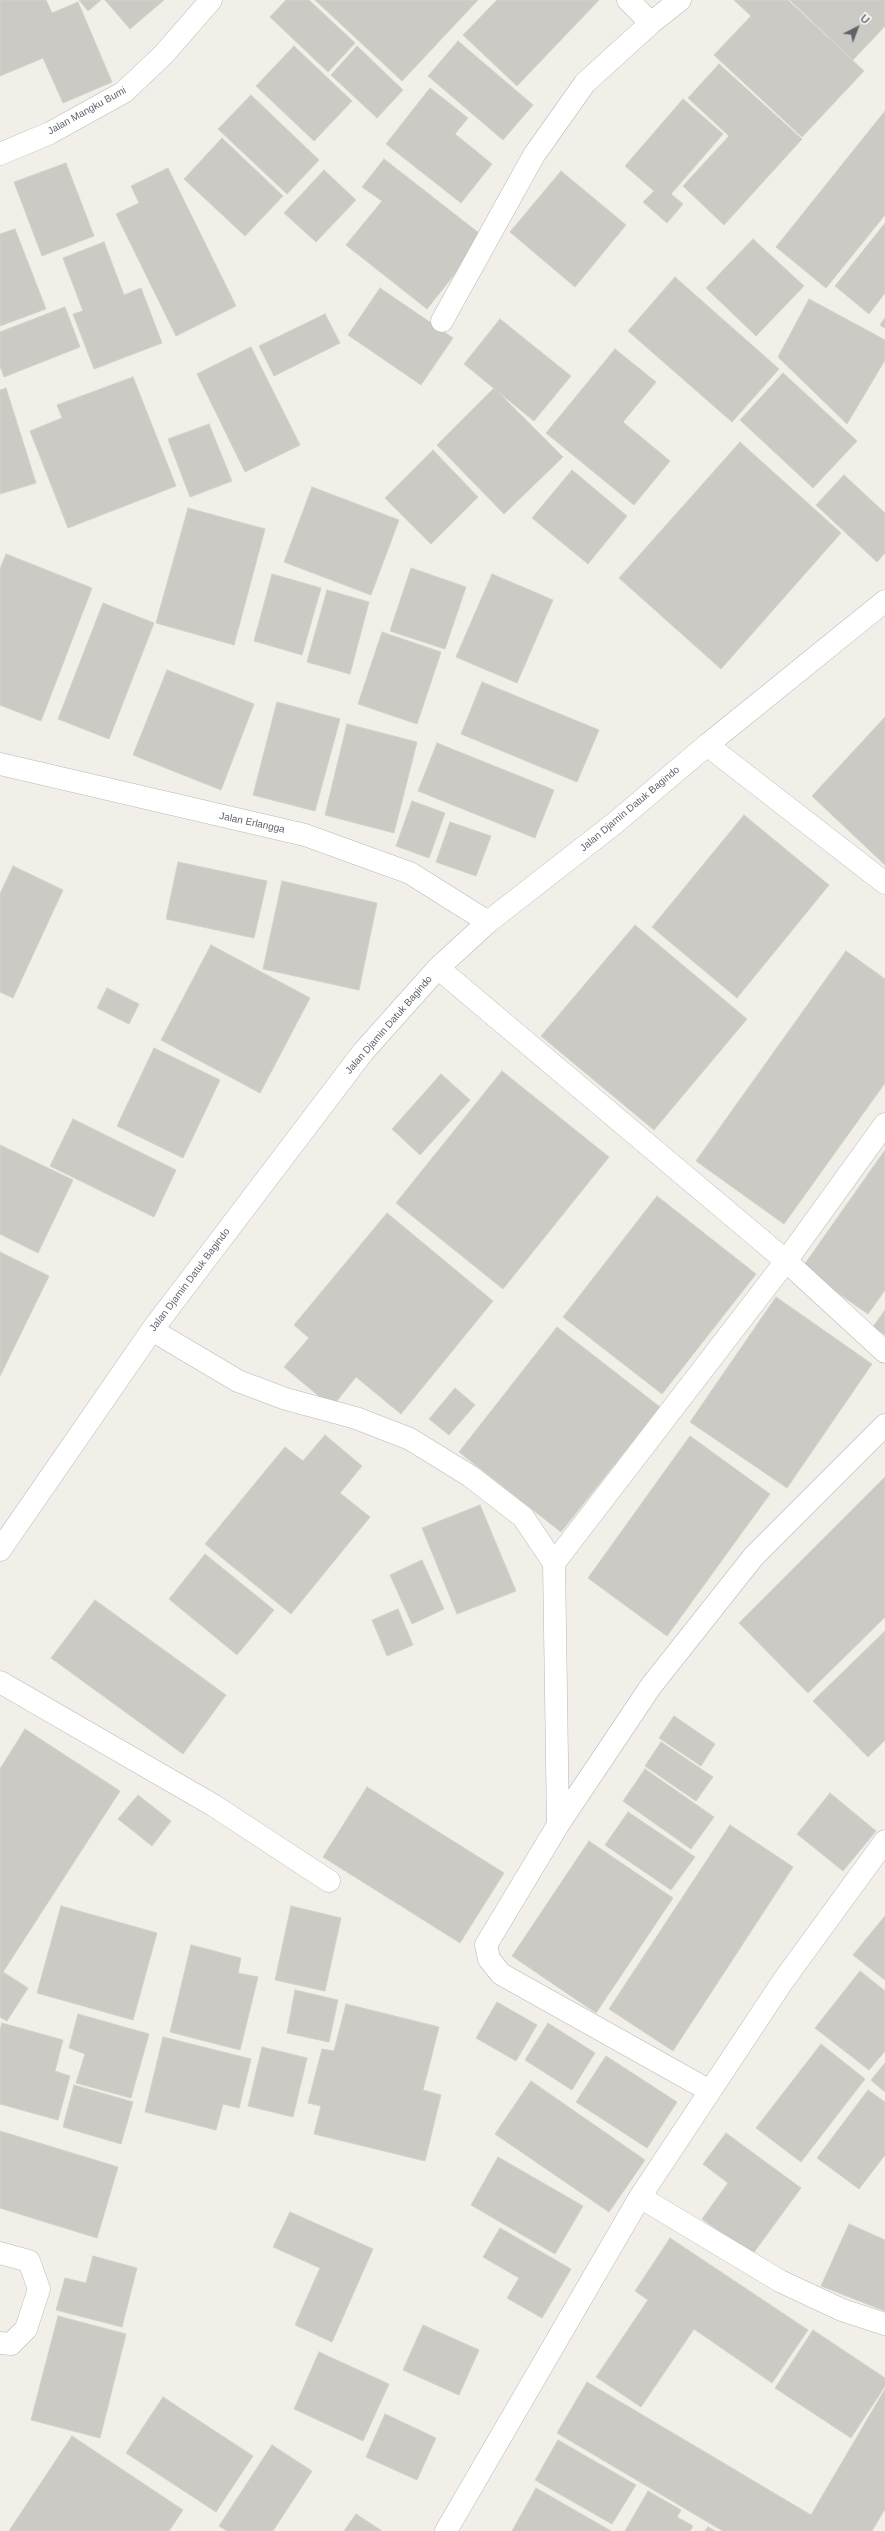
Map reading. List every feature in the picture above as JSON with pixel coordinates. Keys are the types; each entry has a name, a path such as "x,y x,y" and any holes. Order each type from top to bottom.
{"street":[{"name":"Jalan Mangku Bumi","path":"0,154 50,133 124,92 164,54 211,0"},
{"path":"628,0 651,23"},
{"path":"442,321 534,155 585,83 651,23 680,0"},
{"name":"Jalan Djamin Datuk Bagindo","path":"0,1550 152,1330 363,1052 438,968 488,922 615,823 707,745 885,601"},
{"path":"707,745 885,883"},
{"name":"Jalan Erlangga","path":"0,764 305,835 410,873 488,922"},
{"path":"438,968 786,1261 885,1352"},
{"path":"554,1563 786,1261 885,1124"},
{"path":"152,1330 238,1381 286,1399 356,1418 410,1439 470,1476 523,1517 554,1563 558,1825"},
{"path":"710,2091 502,1974 489,1959 486,1945 558,1825 651,1686 754,1556 885,1425"},
{"path":"0,1682 213,1805 329,1881"},
{"path":"452,2529 640,2197 783,1981 885,1841"},
{"path":"640,2197 780,2281 842,2310 885,2324"},
{"path":"0,2253 29,2261 39,2290 26,2329 11,2344 0,2343"}],"building":[{"path":"0,0 46,0 52,13 78,2 112,82 63,103 43,58 0,76"},
{"path":"79,0 101,0 88,11"},
{"path":"105,0 164,0 130,29"},
{"path":"286,0 309,0 355,43 328,72 270,17"},
{"path":"315,0 478,0 402,81"},
{"path":"497,0 599,0 517,86 463,35"},
{"path":"734,0 788,0 864,71 802,137 714,55 751,16"},
{"path":"790,0 885,0 885,26 853,60"},
{"path":"458,41 533,105 503,140 428,76"},
{"path":"294,46 352,101 314,141 256,86"},
{"path":"357,46 403,90 377,118 331,75"},
{"path":"719,64 802,139 724,225 683,186 729,136 688,98"},
{"path":"430,88 468,118 455,134 492,164 461,203 386,144"},
{"path":"251,95 319,160 287,194 218,129"},
{"path":"683,99 723,134 671,194 683,204 667,223 643,202 654,191 625,166"},
{"path":"885,111 885,215 826,288 776,247"},
{"path":"222,138 283,196 245,236 184,179"},
{"path":"384,159 484,237 427,309 346,245 382,201 362,187"},
{"path":"66,163 94,236 42,256 14,182"},
{"path":"168,168 236,306 176,336 116,214 139,203 131,186"},
{"path":"324,170 356,200 316,242 284,213"},
{"path":"561,171 626,225 575,287 510,232"},
{"path":"885,223 885,293 869,314 835,286"},
{"path":"15,229 46,309 0,326 0,234"},
{"path":"753,239 804,286 756,336 706,288"},
{"path":"104,242 124,295 141,288 162,343 94,369 73,314 83,311 63,258"},
{"path":"675,277 779,369 732,422 628,331"},
{"path":"380,288 453,338 421,385 348,335"},
{"path":"809,299 885,340 885,360 847,424 778,357"},
{"path":"65,307 80,347 4,377 0,366 0,332"},
{"path":"325,314 340,343 274,376 259,346"},
{"path":"885,318 885,328 880,325"},
{"path":"500,319 571,376 534,421 464,364"},
{"path":"251,347 300,445 245,472 197,374"},
{"path":"615,349 656,382 623,422 670,461 634,505 546,433"},
{"path":"783,373 857,441 813,488 740,420"},
{"path":"133,377 176,486 68,528 30,431 62,418 57,405"},
{"path":"6,388 36,483 0,494 0,390"},
{"path":"494,388 563,457 504,514 437,445"},
{"path":"209,424 232,481 190,497 168,439"},
{"path":"740,442 841,533 721,669 619,578"},
{"path":"433,450 478,497 431,544 385,498"},
{"path":"572,470 627,516 588,564 532,518"},
{"path":"844,475 885,513 885,553 877,562 816,505"},
{"path":"312,487 399,520 371,595 284,562"},
{"path":"188,508 265,529 234,645 156,623"},
{"path":"6,554 92,588 41,721 0,705 0,569"},
{"path":"411,568 466,587 445,649 390,631"},
{"path":"272,574 321,588 302,655 254,641"},
{"path":"492,574 553,600 517,683 456,657"},
{"path":"327,590 369,602 350,674 307,662"},
{"path":"103,603 154,623 109,739 58,719"},
{"path":"382,632 441,652 417,724 358,704"},
{"path":"167,670 254,704 221,790 133,755"},
{"path":"482,682 599,730 577,782 461,734"},
{"path":"277,702 340,719 315,811 253,795"},
{"path":"885,717 885,865 812,796"},
{"path":"347,724 417,742 394,833 325,815"},
{"path":"437,743 554,790 535,838 418,791"},
{"path":"412,801 445,813 429,858 396,846"},
{"path":"744,815 829,885 737,998 652,927"},
{"path":"450,822 491,836 476,876 436,862"},
{"path":"178,862 267,881 254,938 166,919"},
{"path":"13,866 63,890 13,998 0,992 0,894"},
{"path":"282,881 377,903 359,990 263,969"},
{"path":"635,925 747,1019 654,1130 541,1036"},
{"path":"211,945 310,998 260,1093 161,1040"},
{"path":"846,951 885,979 885,1083 784,1224 696,1161"},
{"path":"107,988 139,1004 129,1024 97,1008"},
{"path":"154,1048 220,1080 183,1158 117,1126"},
{"path":"502,1071 609,1157 503,1289 396,1203"},
{"path":"441,1074 470,1100 420,1155 392,1129"},
{"path":"73,1119 176,1170 154,1217 50,1166"},
{"path":"0,1145 73,1180 38,1253 0,1234"},
{"path":"885,1150 885,1290 868,1314 802,1268"},
{"path":"657,1196 756,1274 662,1394 563,1317"},
{"path":"387,1213 493,1301 401,1414 356,1377 332,1407 284,1367 309,1338 294,1325"},
{"path":"0,1252 49,1276 0,1376"},
{"path":"776,1297 872,1364 787,1488 690,1422"},
{"path":"885,1310 885,1335 873,1327"},
{"path":"557,1327 660,1407 561,1532 459,1452"},
{"path":"455,1388 475,1405 449,1435 429,1419"},
{"path":"325,1435 362,1466 340,1493 370,1517 291,1614 205,1544 285,1447 303,1461"},
{"path":"690,1436 770,1494 667,1636 588,1578"},
{"path":"885,1477 885,1617 808,1693 739,1623"},
{"path":"480,1505 516,1591 457,1614 422,1528"},
{"path":"205,1554 274,1610 237,1655 169,1599"},
{"path":"422,1560 444,1609 412,1624 390,1575"},
{"path":"95,1600 226,1695 183,1754 51,1658"},
{"path":"398,1609 413,1645 387,1656 372,1620"},
{"path":"885,1631 885,1740 868,1757 813,1701"},
{"path":"674,1716 715,1744 701,1766 659,1738"},
{"path":"25,1729 120,1791 3,1972 28,1988 7,2021 0,2017 0,1769"},
{"path":"661,1742 713,1777 696,1801 645,1766"},
{"path":"645,1769 714,1817 691,1849 623,1801"},
{"path":"367,1787 504,1873 460,1943 323,1857"},
{"path":"830,1793 876,1831 843,1871 797,1834"},
{"path":"138,1795 171,1821 152,1846 118,1819"},
{"path":"628,1812 695,1857 671,1890 605,1845"},
{"path":"730,1825 793,1867 673,2051 609,2009"},
{"path":"589,1841 673,1898 596,2013 512,1956"},
{"path":"61,1906 157,1933 133,2020 37,1993"},
{"path":"291,1906 341,1918 325,1991 275,1980"},
{"path":"885,1916 885,1980 853,1955"},
{"path":"191,1945 241,1958 238,1973 258,1977 240,2050 170,2032"},
{"path":"860,1971 885,1991 885,2051 869,2070 815,2028"},
{"path":"295,1990 338,2000 329,2042 287,2033"},
{"path":"497,2002 537,2025 516,2061 476,2038"},
{"path":"346,2004 439,2027 423,2090 441,2095 425,2161 314,2134 321,2106 308,2103 322,2049 334,2051"},
{"path":"78,2014 149,2034 131,2098 76,2083 85,2054 69,2048"},
{"path":"2,2023 63,2040 55,2071 70,2076 58,2120 0,2104 0,2030"},
{"path":"548,2023 595,2053 572,2090 525,2060"},
{"path":"163,2037 251,2059 239,2108 223,2104 216,2130 145,2112"},
{"path":"821,2044 865,2079 801,2162 756,2128"},
{"path":"262,2047 307,2058 293,2117 248,2106"},
{"path":"606,2056 677,2102 647,2148 576,2102"},
{"path":"885,2063 885,2092 871,2080"},
{"path":"531,2081 645,2160 609,2212 495,2134"},
{"path":"74,2085 133,2102 121,2144 63,2127"},
{"path":"868,2090 885,2102 885,2155 859,2189 817,2158"},
{"path":"0,2131 118,2167 97,2238 0,2208"},
{"path":"726,2133 801,2188 752,2255 702,2219 728,2183 703,2164"},
{"path":"498,2157 583,2206 555,2254 471,2205"},
{"path":"290,2212 373,2249 332,2342 295,2325 320,2268 273,2247"},
{"path":"849,2224 885,2240 885,2311 821,2286"},
{"path":"500,2228 571,2269 542,2318 507,2298 519,2278 483,2257"},
{"path":"670,2238 808,2330 772,2383 694,2329 641,2407 596,2377 648,2300 635,2291"},
{"path":"93,2256 137,2268 122,2327 56,2310 65,2278 86,2283"},
{"path":"58,2316 126,2334 100,2438 31,2420"},
{"path":"423,2325 479,2350 459,2395 403,2370"},
{"path":"813,2330 885,2378 885,2386 851,2438 775,2388"},
{"path":"319,2352 389,2384 363,2441 294,2409"},
{"path":"587,2382 811,2515 885,2389 885,2509 872,2531 723,2531 557,2433"},
{"path":"163,2397 253,2456 216,2512 126,2453"},
{"path":"385,2414 436,2438 417,2480 366,2457"},
{"path":"72,2436 183,2510 169,2531 9,2531"},
{"path":"558,2440 636,2485 612,2524 535,2480"},
{"path":"272,2445 312,2471 273,2531 227,2531 219,2526"},
{"path":"536,2488 611,2531 512,2531"},
{"path":"648,2491 681,2510 677,2517 693,2526 690,2531 625,2531"},
{"path":"356,2514 382,2531 344,2531"},
{"path":"708,2527 715,2531 705,2531"}]}
